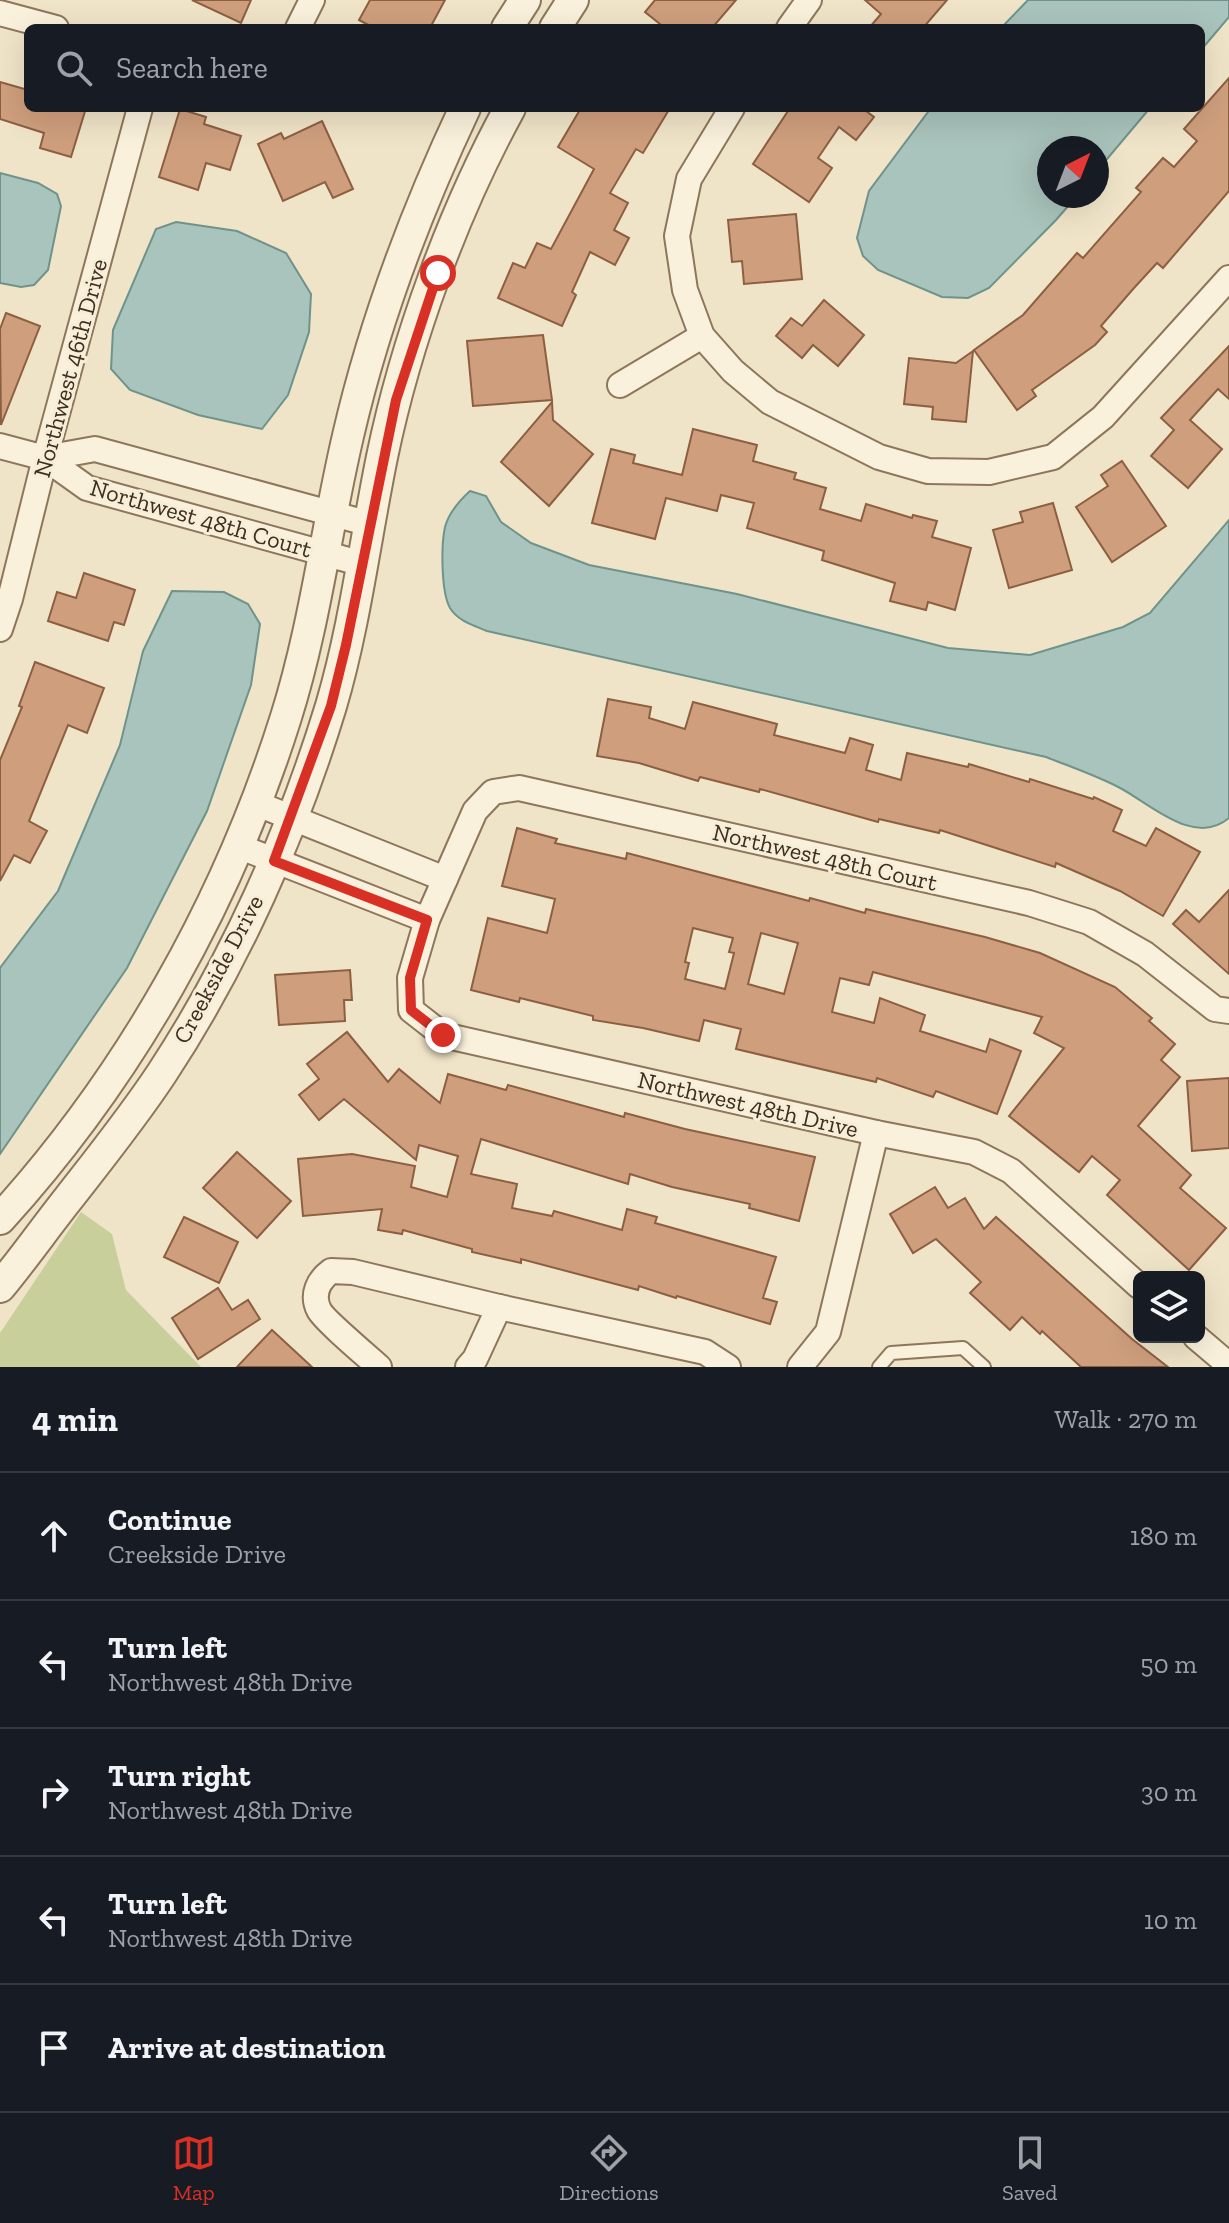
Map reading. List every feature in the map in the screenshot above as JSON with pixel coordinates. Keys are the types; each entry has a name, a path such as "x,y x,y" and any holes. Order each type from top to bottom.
{"street":[{"path":"300,24 312,0"},
{"path":"510,24 525,0"},
{"path":"558,24 573,0"},
{"path":"792,24 809,0"},
{"path":"0,13 41,24"},
{"name":"Northwest 46th Drive","path":"0,629 139,112"},
{"name":"Creekside Drive","path":"0,1219 60,1148 144,1029 206,915 238,846 286,719 325,554 348,434 384,309 437,168 463,112"},
{"name":"Creekside Drive","path":"0,1287 117,1137 162,1073 241,933 274,861 331,706 363,564 382,456 413,340 462,207 508,112"},
{"path":"730,112 689,179 677,236 685,290 702,336 733,371 770,402 879,457 928,471 989,472 1053,457 1103,417 1229,278"},
{"path":"620,385 702,336"},
{"name":"Northwest 48th Court","path":"0,446 45,458 87,488 363,564"},
{"name":"Northwest 48th Court","path":"45,458 95,449 370,524"},
{"name":"Northwest 48th Court","path":"445,879 475,811 493,792 519,788 1029,903 1089,922 1145,954 1215,1009 1229,1011"},
{"path":"255,803 445,879"},
{"path":"238,846 427,920"},
{"name":"Northwest 48th Drive","path":"445,879 427,920 410,978 411,1010 443,1035 876,1133 974,1152 1011,1171 1133,1281"},
{"path":"800,1367 828,1332 876,1133"},
{"path":"379,1367 319,1310 316,1292 319,1280 331,1271 353,1272 705,1352 728,1367"},
{"path":"468,1367 475,1359 499,1307"},
{"path":"1203,1343 1229,1365"}],"lane":[{"path":"879,1367 891,1353 963,1348 984,1367"}],"green space":[{"path":"81,1212 112,1234 126,1290 201,1367 0,1367 0,1333"}],"water":[{"path":"1028,0 1229,0 1229,17 1205,45 1205,24 1005,24"},
{"path":"928,112 1147,112 1109,157 1109,136 1037,136 1037,208 1066,208 989,288 968,298 942,297 878,270 863,256 857,238 869,191"},
{"path":"0,173 38,183 57,194 61,206 48,270 34,285 21,287 0,283"},
{"path":"176,222 237,231 286,253 311,294 309,332 288,395 262,429 198,415 130,390 111,369 113,330 156,229"},
{"path":"470,491 486,496 501,522 531,543 589,565 737,594 948,648 1030,655 1123,627 1150,613 1229,520 1229,818 1216,826 1188,826 1113,784 1046,757 471,625 457,616 447,601 442,556 447,522 455,507"},
{"path":"172,591 224,592 248,604 260,624 251,685 207,811 127,968 0,1154 0,968 58,891 120,745 143,651"}],"building":[{"path":"192,0 251,0 241,23"},
{"path":"370,0 445,0 432,24 366,24 359,20"},
{"path":"655,0 736,0 715,24 660,24 645,12"},
{"path":"865,0 947,0 926,24 872,24 881,14"},
{"path":"1229,78 1229,191 1163,268 1157,263 1134,288 1101,326 1107,332 1095,345 1032,390 1036,396 1017,410 974,350 1023,315 1077,253 1083,258 1141,192 1136,188 1163,158 1174,167 1197,141 1184,129 1199,112 1205,112 1205,105"},
{"path":"0,82 24,89 24,112 85,112 71,157 40,148 44,133 0,119"},
{"path":"179,112 206,117 204,124 241,136 230,170 206,163 198,190 159,177"},
{"path":"579,112 668,112 643,153 636,149 610,193 628,203 614,230 629,238 615,265 590,252 572,292 576,295 562,326 498,298 513,263 525,268 537,243 551,249 594,169 558,147"},
{"path":"787,112 867,112 874,117 856,140 839,127 818,158 832,168 809,202 753,164"},
{"path":"322,121 353,189 333,198 325,182 283,201 258,144 281,133 284,139"},
{"path":"796,214 802,279 744,284 742,261 732,262 728,220"},
{"path":"824,300 864,335 838,366 813,345 802,358 776,336 791,318 802,326"},
{"path":"6,313 40,326 1,425 0,329"},
{"path":"543,335 552,400 473,406 467,341"},
{"path":"1229,346 1229,399 1218,389 1190,420 1222,449 1188,488 1151,456 1174,430 1161,418"},
{"path":"973,351 966,422 932,419 933,407 904,404 909,358 956,363"},
{"path":"552,402 553,420 593,454 549,506 501,462"},
{"path":"693,429 757,445 753,461 796,473 794,479 826,488 820,509 861,521 866,504 912,518 913,515 937,521 932,537 971,548 955,610 928,602 926,610 890,601 895,583 822,560 824,551 747,528 754,503 721,495 717,511 666,498 655,539 592,523 611,449 635,455 633,463 682,475"},
{"path":"1122,461 1166,526 1112,562 1076,507 1108,486 1101,475"},
{"path":"1053,503 1072,570 1009,588 993,530 1023,522 1020,512"},
{"path":"84,573 135,590 124,625 114,622 108,641 48,621 57,592 76,598"},
{"path":"35,662 104,688 87,733 68,725 29,821 47,831 30,863 14,855 0,881 0,760 22,707 19,706"},
{"path":"608,699 651,707 649,718 685,729 693,702 777,724 774,735 845,753 850,738 873,745 866,770 901,780 907,753 968,767 969,764 1029,782 1030,779 1094,797 1122,810 1113,831 1146,846 1156,828 1200,852 1163,916 1120,891 1056,863 1055,867 940,830 939,833 879,819 878,822 760,789 759,792 700,777 698,781 639,763 597,756"},
{"path":"517,828 557,839 555,843 626,859 627,853 809,901 810,898 865,913 866,909 985,937 1040,953 1115,987 1152,1018 1149,1021 1175,1044 1161,1060 1180,1077 1138,1126 1191,1175 1180,1188 1226,1228 1189,1270 1107,1195 1120,1180 1092,1156 1079,1172 1009,1116 1064,1048 1034,1033 1042,1017 873,972 869,985 840,978 832,1012 874,1023 880,998 925,1015 920,1031 986,1052 990,1039 1021,1051 997,1114 936,1091 933,1097 877,1078 876,1082 736,1049 741,1029 704,1020 699,1041 593,1020 593,1016 520,998 519,1002 471,990 488,918 547,933 555,899 502,886","holes":["693,928 733,938 729,952 734,953 725,989 685,979 689,963 685,962","761,933 798,943 784,994 748,984"]},
{"path":"1229,890 1229,974 1173,924 1186,910 1199,922"},
{"path":"350,970 352,1000 344,1000 345,1021 279,1025 275,975"},
{"path":"347,1032 388,1082 399,1069 440,1103 448,1074 506,1090 508,1085 624,1117 625,1113 815,1157 799,1221 749,1208 750,1204 672,1187 630,1174 628,1184 481,1139 471,1174 517,1184 512,1208 552,1216 554,1211 622,1230 627,1209 657,1217 655,1223 776,1257 763,1298 777,1302 770,1324 639,1286 638,1290 521,1259 521,1263 472,1252 472,1249 403,1230 402,1234 378,1230 382,1209 303,1216 298,1159 352,1154 415,1166 411,1187 447,1197 458,1156 419,1145 416,1160 344,1099 319,1120 299,1095 319,1079 307,1064"},
{"path":"1229,1078 1229,1148 1192,1151 1187,1081"},
{"path":"237,1152 291,1201 257,1238 203,1188"},
{"path":"935,1187 948,1208 965,1198 984,1229 996,1217 1133,1343 1168,1367 1081,1367 1022,1317 1010,1330 970,1293 981,1282 936,1239 913,1253 890,1214"},
{"path":"184,1217 238,1242 219,1283 164,1257"},
{"path":"218,1288 232,1310 248,1300 260,1319 198,1359 172,1318"},
{"path":"272,1330 312,1367 237,1367"}],"route":[{"path":"438,273 413,340 382,456 363,564 331,706 274,861 427,920 410,978 411,1010 443,1035"}]}
